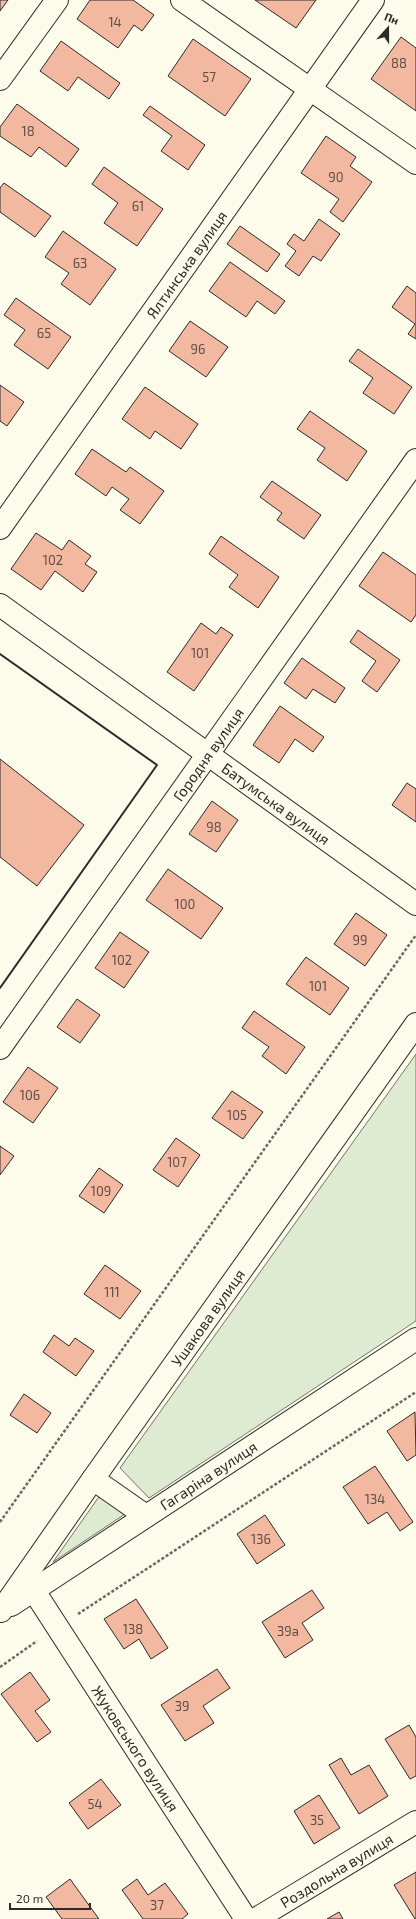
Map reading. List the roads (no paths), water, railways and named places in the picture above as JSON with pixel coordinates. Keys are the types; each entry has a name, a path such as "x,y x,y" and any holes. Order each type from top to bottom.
{"street":[{"path":"0,79 56,0"},
{"path":"182,0 416,163"},
{"name":"Ялтинська вулиця","path":"0,528 373,0"},
{"name":"Городня вулиця","path":"0,1048 416,460"},
{"name":"Батумська вулиця","path":"0,605 416,904"},
{"name":"Ушакова вулиця","path":"29,1584 93,1479 416,1024"},
{"name":"Гагаріна вулиця","path":"0,1611 29,1584 146,1516 416,1339"},
{"path":"93,1479 146,1516"},
{"name":"Жуковського вулиця","path":"29,1584 246,1919"},
{"name":"Роздольна вулиця","path":"256,1919 416,1822"}]}
